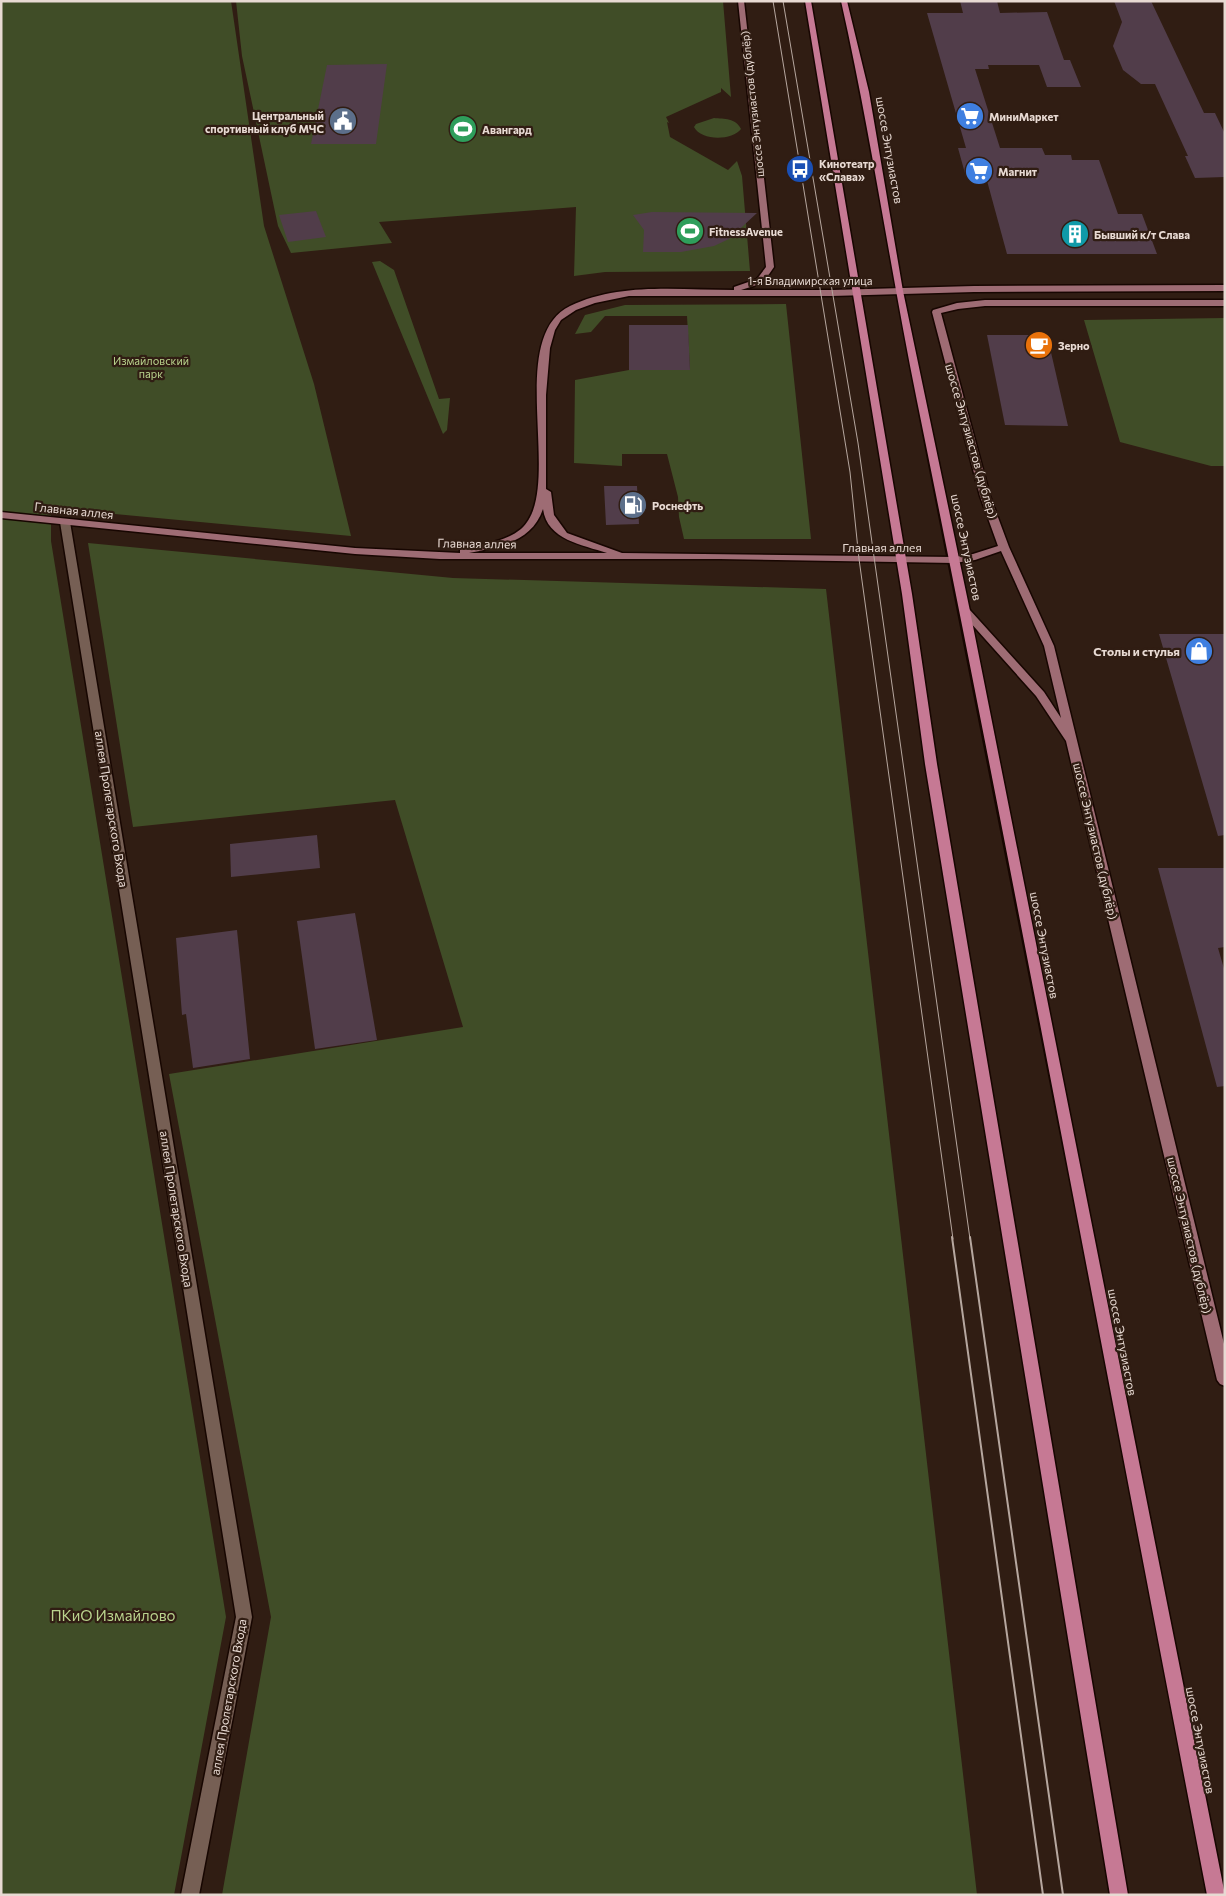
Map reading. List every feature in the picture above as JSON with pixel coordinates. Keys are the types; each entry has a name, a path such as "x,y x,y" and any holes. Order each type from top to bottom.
{"main road":[{"name":"шоссе Энтузиастов (дублёр)","path":"720,293 746,288 760,281 770,267 741,1"},
{"path":"808,1 857,293 931,764 1119,1895"},
{"name":"шоссе Энтузиастов","path":"844,1 865,92 900,291 965,612 1216,1895"},
{"name":"1-я Владимирская улица","path":"440,556 489,545 519,534 530,525 539,512 543,472 542,373 549,334 557,318 603,297 629,293 857,293 1225,288"},
{"name":"шоссе Энтузиастов (дублёр)","path":"1225,303 986,303 957,306 936,312 985,496 1004,547 1050,646 1225,1380"},
{"name":"1-я Владимирская улица","path":"543,472 550,515 563,535 629,557"},
{"name":"Главная аллея","path":"1,515 355,551 440,556 720,556 954,560 975,557 1004,547"},
{"path":"965,612 1040,694 1073,746"}],"street":[{"name":"аллея Пролетарского Входа","path":"65,522 244,1618 190,1895"}],"green space":[{"name":"Измайловский парк","path":"1,1 231,1 264,226 314,384 351,536 51,508 51,541 226,1617 174,1895 1,1895"},
{"name":"Авангард","path":"236,1 723,1 731,97 721,88 721,92 666,117 669,123 667,122 670,137 728,170 737,161 742,176 750,271 605,272 574,276 576,207 379,222 392,243 291,253 278,226 242,56"},
{"path":"714,118 733,121 741,129 731,136 717,138 703,135 694,127 696,124"},
{"path":"380,261 394,270 439,399 450,398 447,430 443,434 372,262"},
{"path":"786,304 811,539 684,539 679,517 678,497 667,454 622,454 622,466 574,463 575,380 629,370 690,370 687,316 605,316 591,332 575,334 585,315 625,305"},
{"path":"1225,318 1225,466 1211,466 1120,442 1084,320"},
{"path":"88,543 453,578 826,589 977,1895 222,1895 271,1617 169,1074 463,1027 395,800 133,827"}],"building":[{"path":"960,1 997,1 1000,13 1047,12 1064,60 1070,60 1081,87 1047,87 1039,65 988,65 989,69 975,69 1000,148 1042,148 1045,155 1071,155 1072,160 1099,160 1118,214 1142,214 1157,254 1007,254 986,177 966,177 958,148 966,148 927,13 963,13"},
{"path":"1114,1 1151,1 1204,113 1215,113 1225,134 1225,177 1195,178 1185,156 1188,156 1155,84 1141,84 1123,70 1113,46 1122,22"},
{"path":"387,64 376,144 311,144 327,65"},
{"path":"316,211 326,237 288,242 279,215"},
{"name":"FitnessAvenue","path":"652,212 757,213 729,239 714,246 681,252 643,252 644,230 633,215"},
{"path":"629,325 688,325 690,370 629,370"},
{"path":"987,335 1047,335 1068,426 1005,425"},
{"path":"604,486 637,486 639,524 606,525"},
{"path":"1159,634 1225,634 1225,835 1218,836"},
{"path":"317,835 320,868 231,877 230,844"},
{"path":"1158,868 1225,868 1225,947 1218,948 1225,972 1225,1086 1217,1087"},
{"path":"355,913 377,1040 315,1049 297,921"},
{"path":"237,930 250,1059 193,1068 186,1014 182,1015 176,938"}],"tram line":[{"path":"773,1 850,472 859,559 953,1239"},
{"path":"783,1 858,443 970,1239"},
{"path":"952,1237 1043,1895"},
{"path":"970,1237 1063,1895"}],"place":[{"name":"МиниМаркет","path":"970,116"},
{"name":"Центральный спортивный клуб МЧС","path":"343,121"},
{"name":"Авангард","path":"463,129"},
{"name":"Кинотеатр «Слава»","path":"800,169"},
{"name":"Магнит","path":"979,171"},
{"name":"FitnessAvenue","path":"690,231"},
{"name":"Бывший к/т Слава","path":"1075,234"},
{"name":"Зерно","path":"1039,345"},
{"name":"Роснефть","path":"633,505"},
{"name":"Столы и стулья","path":"1199,651"}],"park label":[{"name":"ПКиО Измайлово","path":"113,1615"}]}
